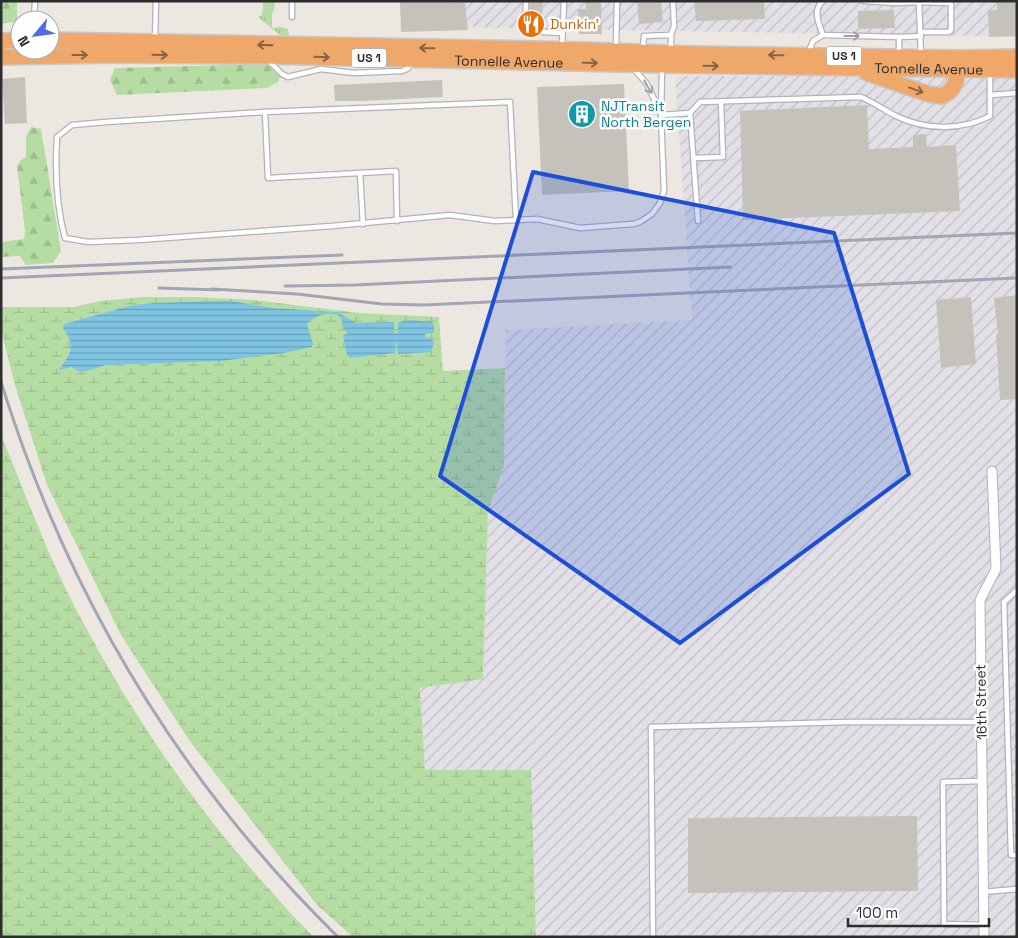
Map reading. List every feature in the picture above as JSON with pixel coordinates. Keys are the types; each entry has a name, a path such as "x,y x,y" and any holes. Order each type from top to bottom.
{"highway":[{"name":"Tonnelle Avenue","path":"111,47 155,42 616,51 643,52 665,57 853,68 957,64 1017,57"},
{"name":"Tonnelle Avenue","path":"60,48 111,47 264,56 628,64 665,57 921,57 990,70 1017,70"},
{"path":"853,68 928,94 942,96 954,88 957,64"}],"street":[{"name":"16th Street","path":"984,937 980,600 996,569 992,471"}],"lane":[{"path":"155,42 156,1"},
{"path":"292,1 292,17"},
{"path":"526,1 525,31 562,33"},
{"path":"562,50 564,1"},
{"path":"616,51 618,1"},
{"path":"516,220 510,102 265,112 72,125 57,136 55,159 59,216 65,238 88,242 132,241 363,224 450,215 494,221 516,220 537,219 580,228 627,226 646,219 657,208 664,191 661,115 665,57 674,26 673,1"},
{"path":"823,1 819,4 816,16 823,35"},
{"path":"806,56 813,41 823,35 898,37 949,32 951,30 951,4 949,3 864,1"},
{"path":"919,2 921,57"},
{"path":"643,52 644,36 671,35"},
{"path":"898,37 899,57"},
{"path":"628,64 647,84 661,115"},
{"path":"661,115 690,113 700,102 861,97 896,116 924,126 946,127 975,124 990,116 990,70"},
{"path":"990,95 1017,93"},
{"path":"694,158 723,157 721,102"},
{"path":"265,112 268,178 396,171 397,221"},
{"path":"690,113 698,221"},
{"path":"360,173 363,224"},
{"path":"1017,590 1004,602 1011,855 1017,855"},
{"path":"653,937 651,727 848,722 981,722"},
{"path":"982,781 943,782 944,924 984,925"},
{"path":"984,892 1017,890"}],"highlighted area":[{"path":"533,172 834,233 909,474 680,643 440,476"}],"shaded area":[{"path":"456,1 1017,1 1017,37 456,27"},
{"path":"675,76 1017,76 1017,937 536,937 531,770 425,770 420,688 483,679 488,511 504,466 506,330 692,320"}],"green space":[{"path":"1,1 17,1 17,10 10,10 10,22 1,24"},
{"path":"263,1 275,1 274,11 272,12 263,6"},
{"path":"263,6 272,12 272,27 288,29 289,34 285,37 281,36 258,17 262,15"},
{"path":"268,65 280,77 278,82 267,88 117,95 110,80 115,68"},
{"path":"31,127 41,129 61,251 53,263 26,265 20,256 1,257 1,242 24,239 25,231 17,166 26,157 26,136"},
{"path":"143,297 254,300 360,313 439,317 443,371 505,368 504,466 488,511 483,679 420,688 425,770 531,770 536,937 353,937 317,905 189,740 121,635 47,485 14,382 1,329 1,307 74,307 100,301"},
{"path":"1,435 65,588 96,647 140,720 215,825 242,858 314,937 1,937"}],"water":[{"path":"232,301 272,308 337,312 356,323 394,322 394,332 396,334 398,333 398,323 402,321 432,322 434,333 425,334 425,337 432,339 434,343 431,352 398,354 396,340 395,353 350,358 347,355 343,335 347,334 347,331 343,328 341,317 327,314 318,316 307,325 313,343 312,347 284,353 221,361 106,365 84,371 76,370 72,367 59,370 67,359 71,345 63,328 64,324 133,305"}],"building":[{"path":"400,1 465,2 468,30 401,32"},
{"path":"530,1 543,1 541,28 529,27"},
{"path":"586,1 601,1 602,34 579,34 578,9 586,9"},
{"path":"637,1 661,1 663,22 639,24"},
{"path":"694,1 764,1 765,19 696,21"},
{"path":"997,1 1017,1 1017,36 989,37 988,10 997,10"},
{"path":"894,10 895,28 858,29 858,11"},
{"path":"25,77 27,123 5,124 2,79"},
{"path":"442,80 443,97 335,101 334,85"},
{"name":"NJTransit North Bergen","path":"624,84 629,191 542,195 537,87"},
{"path":"867,105 869,149 913,147 913,135 926,134 927,147 956,145 960,211 743,220 740,111"},
{"path":"1017,295 1017,399 1000,400 996,334 998,334 994,298"},
{"path":"971,297 976,364 941,368 936,300"},
{"path":"917,816 918,891 688,893 688,818"}],"railway":[{"path":"1,278 1017,233"},
{"path":"1,269 342,255"},
{"path":"285,286 355,285 730,267"},
{"path":"212,289 297,294 382,304 424,305 1017,278"},
{"path":"159,288 219,290"},
{"path":"1,382 28,460 59,536 95,610 135,680 179,749 228,814 281,877 338,937"}],"place":[{"name":"Dunkin'","path":"531,24"},
{"name":"NJTransit North Bergen","path":"582,114"}]}
